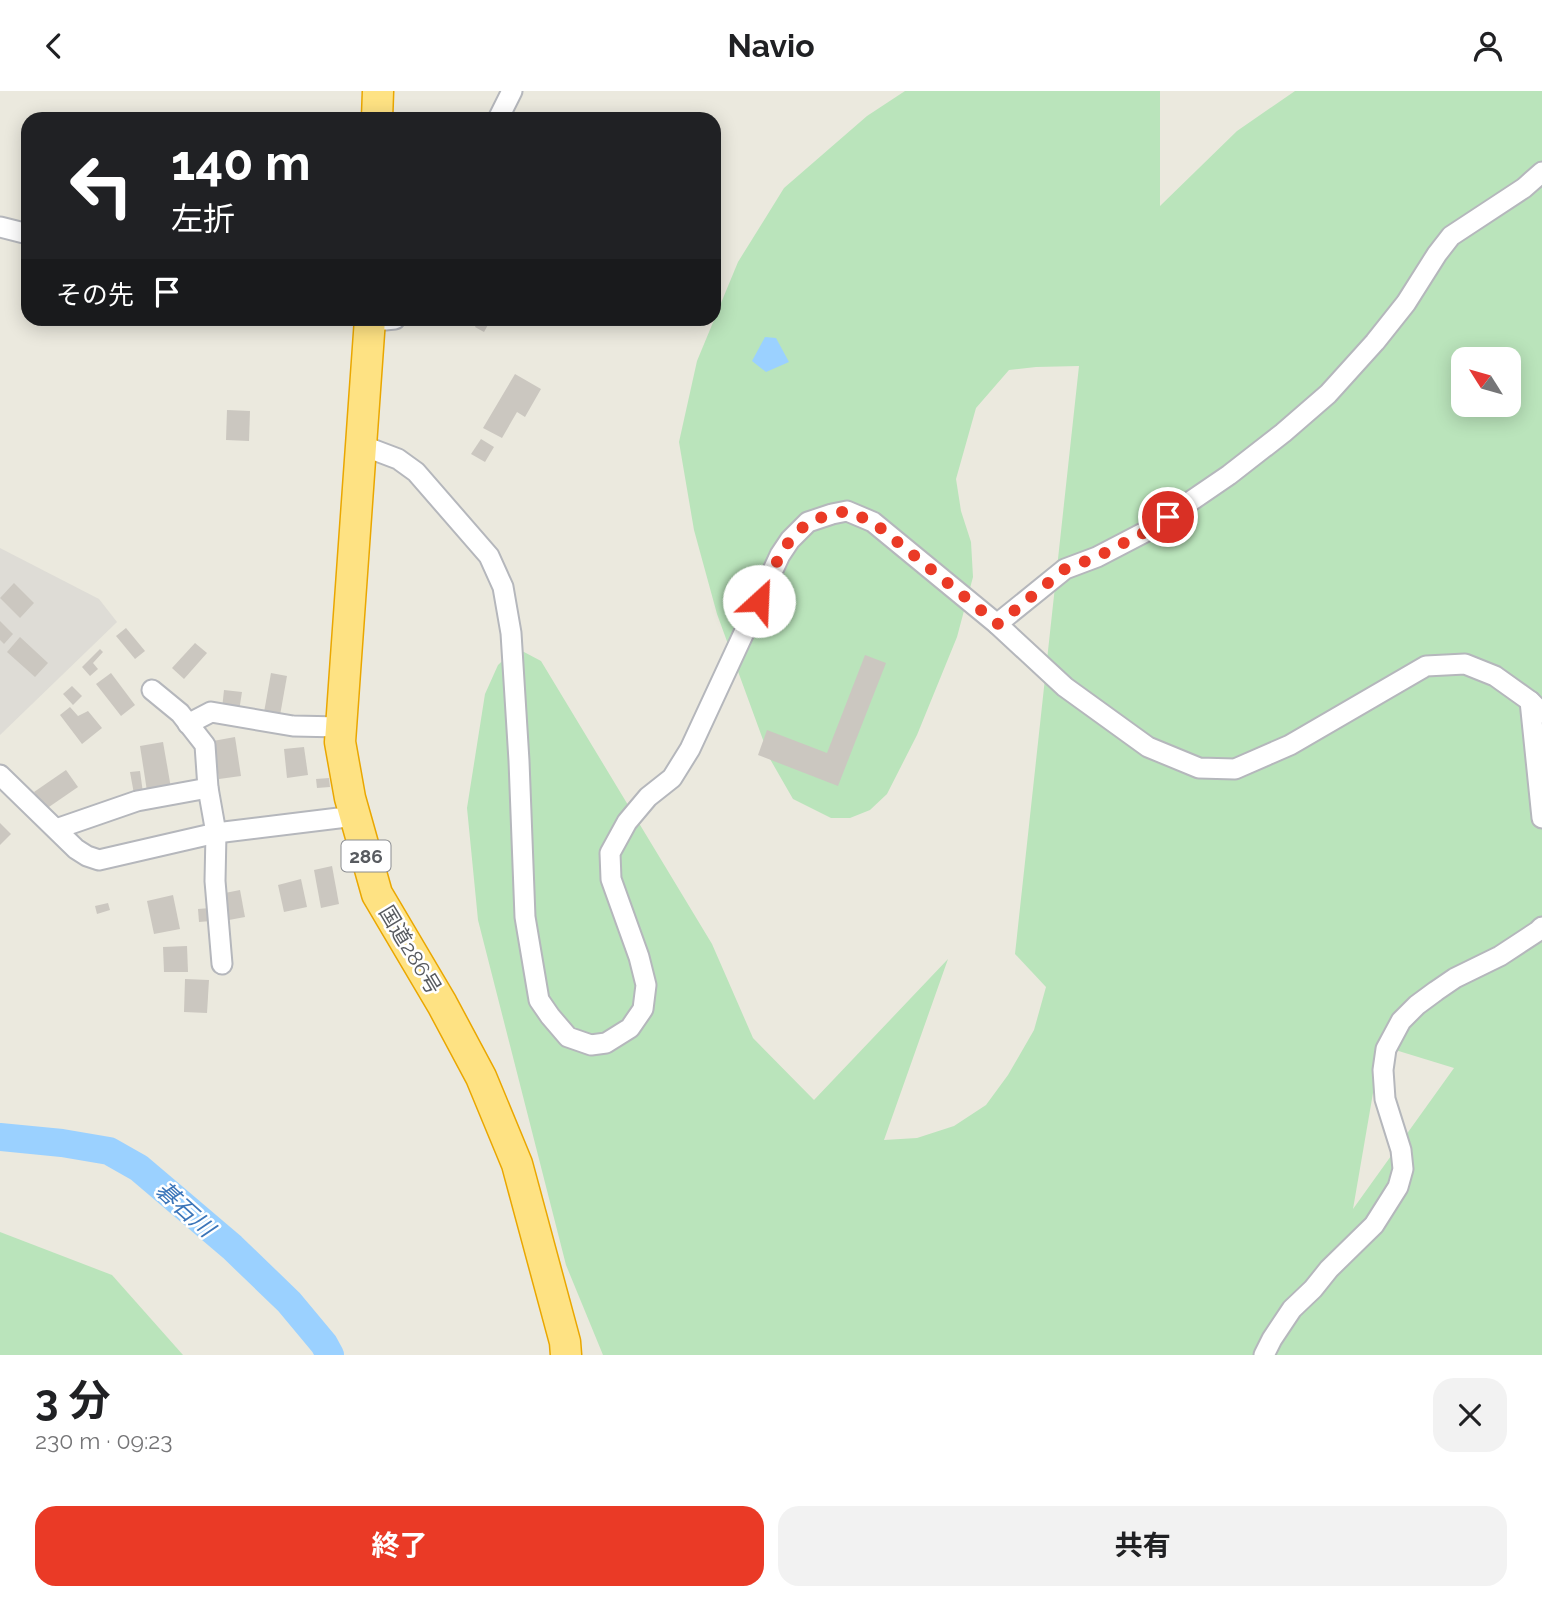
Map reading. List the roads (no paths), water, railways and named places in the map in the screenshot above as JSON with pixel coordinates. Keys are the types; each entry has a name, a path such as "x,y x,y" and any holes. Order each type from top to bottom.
{"highway":[{"path":"377,112 378,91"},
{"name":"国道286号","path":"372,326 340,741 350,798 377,894 442,1004 481,1077 517,1164 565,1342 566,1355"}],"street":[{"path":"502,112 512,91"},
{"path":"998,624 1065,569 1097,557 1147,531 1229,475 1283,433 1328,394 1375,342 1406,303 1451,236 1524,188 1542,172"},
{"path":"0,227 21,232"},
{"path":"361,445 398,459 416,472 488,556 503,587 511,633 525,917 539,1000 568,1037 591,1045 606,1043 630,1028 643,1009 646,985 639,957 611,879 610,853 627,822 648,797 672,778 690,749 780,555 808,522 832,514 847,511 873,522 998,624 1075,695 1148,747 1199,768 1235,769 1290,745 1426,666 1465,664 1495,676 1536,707 1542,818"},
{"path":"152,690 180,713 205,745 208,787 216,833 215,881 222,964"},
{"path":"188,724 211,712 293,726 341,727"},
{"path":"0,775 76,849 99,860 216,833 355,816"},
{"path":"56,829 137,801 208,787"},
{"path":"1264,1355 1292,1309 1374,1225 1398,1187 1403,1169 1401,1150 1385,1098 1383,1070 1386,1049 1401,1021 1417,1005 1455,978 1500,956 1542,927"}],"water":[{"path":"765,337 776,338 789,362 766,372 752,361"}],"waterway":[{"name":"碁石川","path":"0,1137 109,1151 139,1168 232,1247 289,1302 330,1355"}]}
